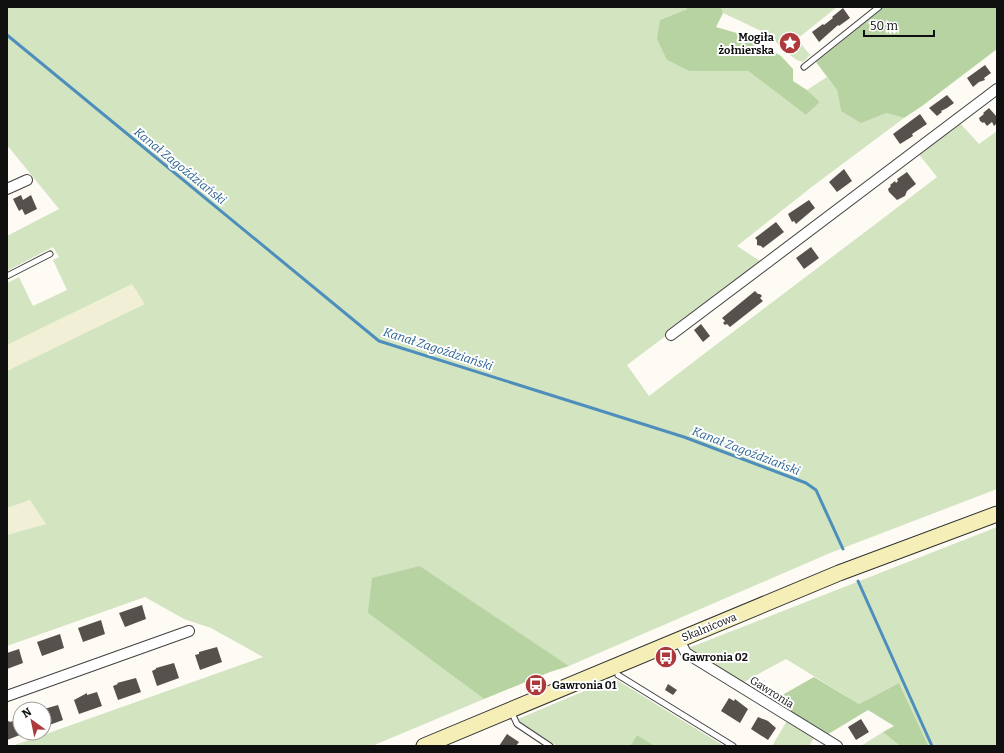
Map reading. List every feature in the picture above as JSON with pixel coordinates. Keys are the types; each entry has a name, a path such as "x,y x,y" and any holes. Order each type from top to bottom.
{"street":[{"path":"670,334 768,262 997,88"},
{"path":"7,189 27,180"},
{"name":"Skalnicowa","path":"424,746 848,570 997,514"},
{"path":"7,696 189,631"},
{"name":"Gawronia","path":"679,640 686,653 837,746"}],"lane":[{"path":"804,67 879,7"},
{"path":"7,276 50,254"},
{"path":"618,675 734,746"},
{"path":"510,710 517,724 550,746"}],"shaded area":[{"path":"132,284 146,304 7,371 7,345"},
{"path":"30,500 47,524 7,535 7,508"}],"green space":[{"path":"7,7 686,7 687,9 660,20 667,60 689,71 748,71 806,115 820,102 807,90 827,77 837,90 841,111 886,113 904,118 813,186 737,246 763,263 627,365 649,396 937,177 918,153 959,122 979,144 997,131 997,489 830,553 569,666 420,566 368,613 484,699 372,746 12,746 26,741 52,741 52,732 263,657 211,628 184,619 145,597 7,646 7,535 46,524 30,500 7,508 7,371 145,304 132,284 7,345 7,283 19,277 33,306 67,290 53,260 59,257 53,247 7,271 7,236 59,209 7,145"},
{"path":"686,7 721,7 723,13 716,27 747,36 781,56 793,69 793,81 807,90 820,102 806,115 748,71 689,71 667,60 657,39 660,20 687,9"},
{"path":"721,7 837,7 797,39 810,55 803,62 797,60 783,50 770,35 723,13"},
{"path":"884,7 997,7 997,49 904,118 886,113 861,123 841,111 837,90 816,62"},
{"path":"997,527 997,746 927,746 928,745 899,683 859,704 786,659 742,683 686,649"},
{"path":"420,566 569,666 550,672 484,699 368,613 372,578"},
{"path":"814,677 859,704 899,683 928,745 900,746 883,732 894,726 868,710 825,736 770,702"},
{"path":"615,678 724,746 655,746 637,735 630,746 557,746 521,723 518,719"},
{"path":"788,719 815,736 809,746 772,746"},
{"path":"883,732 900,746 861,746"},
{"path":"637,735 655,746 630,746"}],"building":[{"path":"843,8 850,18 839,26 838,25 819,42 812,32 823,24 824,25"},
{"path":"985,65 991,73 984,78 985,80 979,82 973,87 967,78"},
{"path":"947,95 954,103 941,111 942,112 937,116 929,108"},
{"path":"989,108 997,117 997,123 994,126 992,122 987,126 984,122 983,123 980,121 979,118"},
{"path":"920,114 927,124 912,134 913,136 900,144 893,134"},
{"path":"844,169 852,181 837,192 829,182"},
{"path":"907,172 916,184 907,191 905,196 897,200 888,189 891,186 890,185 895,181 896,183 898,181 897,179"},
{"path":"21,195 23,200 31,195 37,209 25,215 22,209 19,211 13,199"},
{"path":"809,200 815,208 796,224 794,221 792,222 788,214"},
{"path":"776,222 784,232 763,248 757,245 757,240 755,238"},
{"path":"811,247 819,258 804,269 796,258"},
{"path":"755,291 762,296 760,298 763,301 730,327 727,324 725,325 723,323 725,321 722,318"},
{"path":"701,324 710,336 703,342 694,330"},
{"path":"142,605 146,619 125,627 119,613"},
{"path":"101,620 105,634 83,642 78,628"},
{"path":"60,634 64,648 42,656 37,642"},
{"path":"217,647 222,662 200,670 195,655 199,654 199,652"},
{"path":"19,649 23,663 7,669 7,653"},
{"path":"174,663 179,678 157,686 152,671 156,668"},
{"path":"136,678 141,692 118,700 113,686 118,684 117,683"},
{"path":"757,679 761,685 755,688 752,681"},
{"path":"668,684 677,690 673,695 665,690"},
{"path":"97,692 102,706 79,714 74,700 87,693 87,695"},
{"path":"729,698 734,701 735,699 748,709 740,723 721,711"},
{"path":"58,705 63,720 52,724 52,707"},
{"path":"758,717 768,721 776,728 768,740 751,729"},
{"path":"861,719 869,732 856,740 848,727"},
{"path":"12,721 12,738 7,740 7,722"},
{"path":"507,734 519,742 516,746 499,746"}],"waterway":[{"name":"Kanał Zagoździański","path":"7,35 379,341 684,437 806,483 816,490 843,549"},
{"name":"Kanał Zagoździański","path":"858,581 932,746"}],"place":[{"name":"Mogiła żołnierska","path":"790,43"},
{"name":"Gawronia 02","path":"666,657"},
{"name":"Gawronia 01","path":"536,685"}]}
